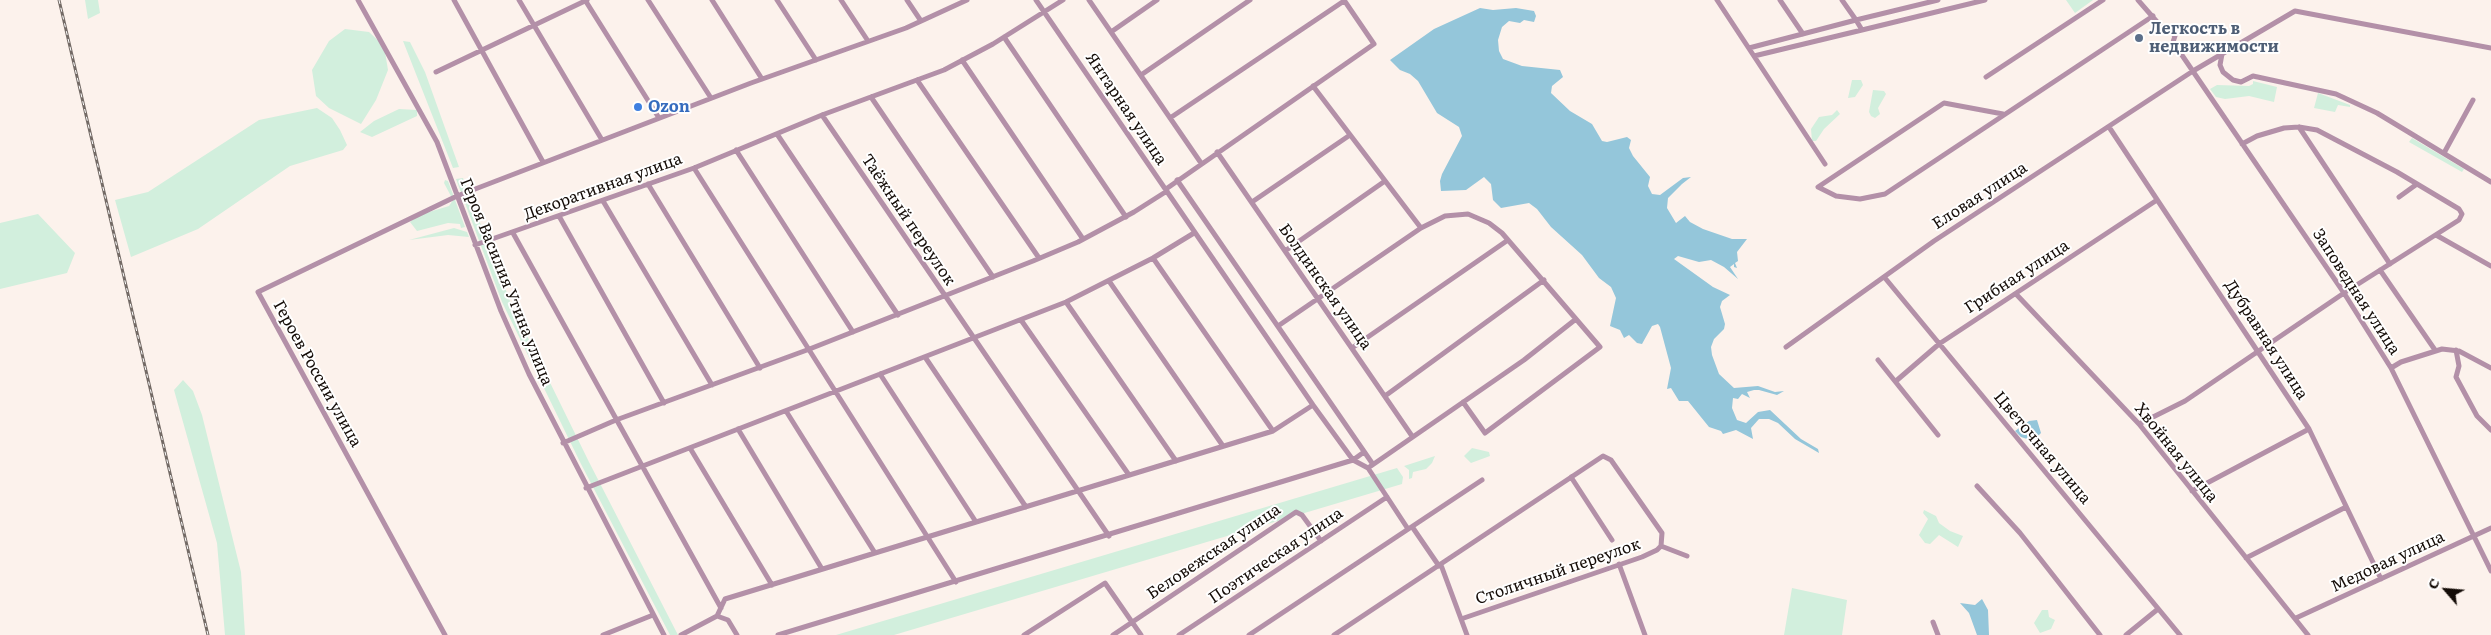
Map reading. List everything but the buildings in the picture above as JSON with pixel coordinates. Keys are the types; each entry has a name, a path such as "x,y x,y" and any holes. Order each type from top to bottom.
{"street":[{"name":"Героя Василия Утина улица","path":"358,0 369,16 437,142 475,245 528,374 664,635"},
{"path":"454,0 543,162"},
{"path":"519,0 602,140"},
{"path":"436,72 586,0 659,118"},
{"path":"648,0 711,98"},
{"path":"712,0 762,79"},
{"path":"776,0 816,60"},
{"path":"841,0 868,41"},
{"path":"907,0 921,21"},
{"path":"457,196 711,98 921,21 968,0"},
{"name":"Янтарная улица","path":"1036,0 1194,233 1353,460"},
{"name":"Декоративная улица","path":"721,608 513,233 694,168 822,115 917,80 962,60 1004,37 1063,0"},
{"path":"1089,0 1201,163"},
{"path":"1111,32 1157,0"},
{"path":"1141,75 1250,0"},
{"path":"1717,0 1825,164"},
{"path":"1780,0 1803,34"},
{"path":"1842,0 1862,30"},
{"path":"1904,0 1909,7"},
{"path":"1748,48 1938,0"},
{"path":"1754,56 1968,2 1985,0"},
{"path":"1986,77 2103,0"},
{"path":"2003,114 1944,103 1818,187 1836,196 1860,199 1885,194 2153,16 2138,0"},
{"path":"563,443 616,420 760,368 898,315 1083,239 1126,217 1374,44 1344,1 1170,118"},
{"name":"Еловая улица","path":"1786,347 1885,278 1934,241 2193,71 2294,11 2491,48"},
{"name":"Заповедная улица","path":"2153,16 2165,31 2168,29 2172,31 2176,38 2173,42 2344,293 2391,368 2491,572"},
{"path":"1004,37 1126,217"},
{"path":"2222,54 2220,65 2223,72 2233,80 2241,82 2253,76 2336,94 2377,113 2491,182"},
{"path":"962,60 1083,239"},
{"path":"917,80 1039,258"},
{"path":"1312,86 1421,228"},
{"path":"871,97 993,277"},
{"path":"2444,153 2473,100"},
{"name":"Таёжный переулок","path":"822,115 1109,536"},
{"name":"Дубравная улица","path":"2109,127 2309,429 2381,579"},
{"path":"2299,127 2390,264"},
{"path":"2139,424 2184,401 2257,350 2459,220 2462,214 2459,209 2417,184 2341,141 2317,130 2299,127 2270,131 2242,144"},
{"path":"778,134 898,315"},
{"path":"1252,202 1350,135"},
{"path":"736,150 853,332"},
{"name":"Болдинская улица","path":"1217,152 1412,436"},
{"path":"694,168 807,350 956,582"},
{"path":"1177,180 1364,452 1387,497 1440,566 1467,635"},
{"path":"1285,251 1385,181"},
{"path":"648,184 760,368"},
{"path":"2399,197 2417,184"},
{"name":"Героев России улица","path":"445,635 258,292 457,196"},
{"path":"603,200 712,385"},
{"name":"Грибная улица","path":"1896,381 1939,344 2157,200"},
{"path":"1278,326 1421,228 1445,216 1468,214 1489,223 1508,240 1600,348 1485,433 1463,402"},
{"path":"559,216 664,403"},
{"path":"475,245 513,233"},
{"path":"586,488 1066,302 1153,258 1194,233"},
{"path":"2436,235 2491,266"},
{"path":"1352,348 1508,240"},
{"path":"1153,258 1273,431"},
{"path":"2380,270 2435,350"},
{"name":"Цветочная улица","path":"1885,278 2180,635"},
{"path":"1385,396 1544,280"},
{"path":"1109,281 1223,446"},
{"name":"Хвойная улица","path":"2016,294 2139,424 2308,635"},
{"path":"1066,302 1176,461"},
{"path":"1370,465 1524,360 1576,318"},
{"path":"1021,320 1129,475"},
{"path":"2391,368 2401,362 2435,350 2456,350 2491,368"},
{"path":"2456,350 2459,366 2456,377 2477,416 2491,430"},
{"path":"925,357 1026,507"},
{"path":"1878,360 1938,435"},
{"path":"880,374 976,522"},
{"path":"681,635 717,616 724,600 1273,431 1313,405"},
{"path":"786,411 874,553"},
{"path":"738,429 822,569"},
{"path":"2192,491 2309,429"},
{"path":"690,448 772,585"},
{"path":"778,635 1109,536 1353,460 1364,452"},
{"path":"1334,635 1571,477 1607,456 1662,533 1661,546 1687,556"},
{"path":"1353,460 1370,465"},
{"path":"1571,477 1612,540"},
{"path":"1249,635 1482,480"},
{"path":"1976,486 2020,533 2100,635"},
{"name":"Поэтическая улица","path":"1179,635 1387,497"},
{"path":"2246,558 2346,506"},
{"name":"Беловежская улица","path":"1113,635 1296,512 1302,514 1321,541"},
{"name":"Медовая улица","path":"2296,618 2491,528"},
{"name":"Столичный переулок","path":"1461,619 1620,564 1657,550 1661,546"},
{"path":"1620,564 1645,635"},
{"path":"1024,635 1102,583 1107,584 1141,635"},
{"path":"2126,635 2158,609"},
{"path":"603,635 653,615"},
{"path":"717,616 728,620 736,635"},
{"path":"1933,622 1938,635"}],"green space":[{"path":"85,0 98,0 100,13 88,19"},
{"path":"2066,0 2093,0 2075,13"},
{"path":"345,29 369,32 384,46 388,70 376,100 361,124 329,108 316,96 312,70 329,41"},
{"path":"403,41 410,42 425,72 459,167 453,168"},
{"path":"1852,80 1861,80 1863,85 1855,97 1848,98"},
{"path":"2253,81 2277,87 2274,102 2249,96 2225,99 2216,97 2210,89 2217,85 2249,86 2253,84"},
{"path":"1873,90 1884,91 1886,94 1878,108 1880,114 1875,118 1869,112"},
{"path":"2318,93 2350,105 2350,107 2338,105 2335,112 2314,108"},
{"path":"317,108 332,118 340,130 347,145 343,150 290,166 198,229 131,257 115,200 148,192 259,120"},
{"path":"399,109 417,110 417,116 372,137 360,132 374,121"},
{"path":"1837,110 1840,114 1824,129 1816,141 1812,141 1811,129 1819,117 1832,115"},
{"path":"2412,138 2464,169 2462,172 2409,142"},
{"path":"463,178 510,301 589,462 678,635 670,635 581,464 502,302 456,179"},
{"path":"445,180 448,181 465,227 461,228 460,224 448,223 417,231 410,222 419,215 449,206 453,200 444,183"},
{"path":"38,214 75,253 67,273 0,289 0,223"},
{"path":"454,228 467,232 469,237 448,235 409,240"},
{"path":"183,380 193,391 202,415 241,572 245,635 225,635 217,543 174,390"},
{"path":"1472,448 1489,452 1490,456 1471,463 1464,456"},
{"path":"1435,456 1432,463 1426,469 1413,472 1412,478 1409,479 1409,470 1404,466"},
{"path":"1397,468 1403,477 1402,484 894,635 836,635"},
{"path":"1924,510 1936,516 1939,523 1950,531 1963,536 1958,547 1939,535 1930,544 1925,543 1919,535 1928,519 1923,513"},
{"path":"1792,588 1847,600 1842,635 1784,635"},
{"path":"2042,610 2048,610 2049,617 2055,620 2051,629 2040,633 2034,623"}],"water":[{"path":"1480,8 1493,10 1516,8 1534,11 1536,16 1534,22 1524,20 1520,23 1509,21 1502,27 1498,40 1499,51 1503,59 1522,66 1560,70 1563,77 1552,86 1551,93 1570,111 1592,124 1602,141 1607,142 1627,137 1631,140 1629,148 1650,177 1648,186 1652,194 1660,195 1683,178 1691,177 1668,198 1667,208 1676,223 1685,216 1690,222 1703,229 1732,239 1747,239 1737,252 1738,261 1735,263 1737,268 1734,267 1734,264 1730,267 1738,279 1724,267 1711,260 1699,262 1678,256 1674,259 1713,287 1730,295 1722,301 1720,307 1725,324 1724,329 1714,339 1711,347 1719,374 1734,388 1758,386 1775,392 1784,391 1777,395 1754,390 1747,392 1750,398 1742,394 1738,399 1733,398 1732,408 1737,420 1746,423 1758,412 1770,410 1801,439 1818,449 1819,453 1795,439 1778,423 1769,419 1759,419 1751,428 1753,439 1736,430 1723,434 1721,431 1709,427 1688,401 1679,401 1671,388 1667,389 1671,368 1658,324 1652,326 1642,344 1637,343 1629,335 1624,338 1620,330 1610,326 1616,298 1611,287 1599,278 1582,255 1551,227 1537,209 1529,203 1501,208 1493,200 1491,184 1484,177 1466,190 1441,191 1440,181 1442,174 1462,136 1459,127 1437,113 1418,81 1410,74 1400,70 1390,60 1434,29"},
{"path":"2037,420 2041,433 2033,441 2021,437 2015,431 2029,421"},
{"path":"1982,599 1988,610 1989,635 1977,635 1969,613 1960,603 1975,605"}],"railway":[{"path":"59,0 208,635"}],"place":[{"name":"Легкость в недвижимости","path":"2139,38"},
{"name":"Ozon","path":"638,107"}]}
